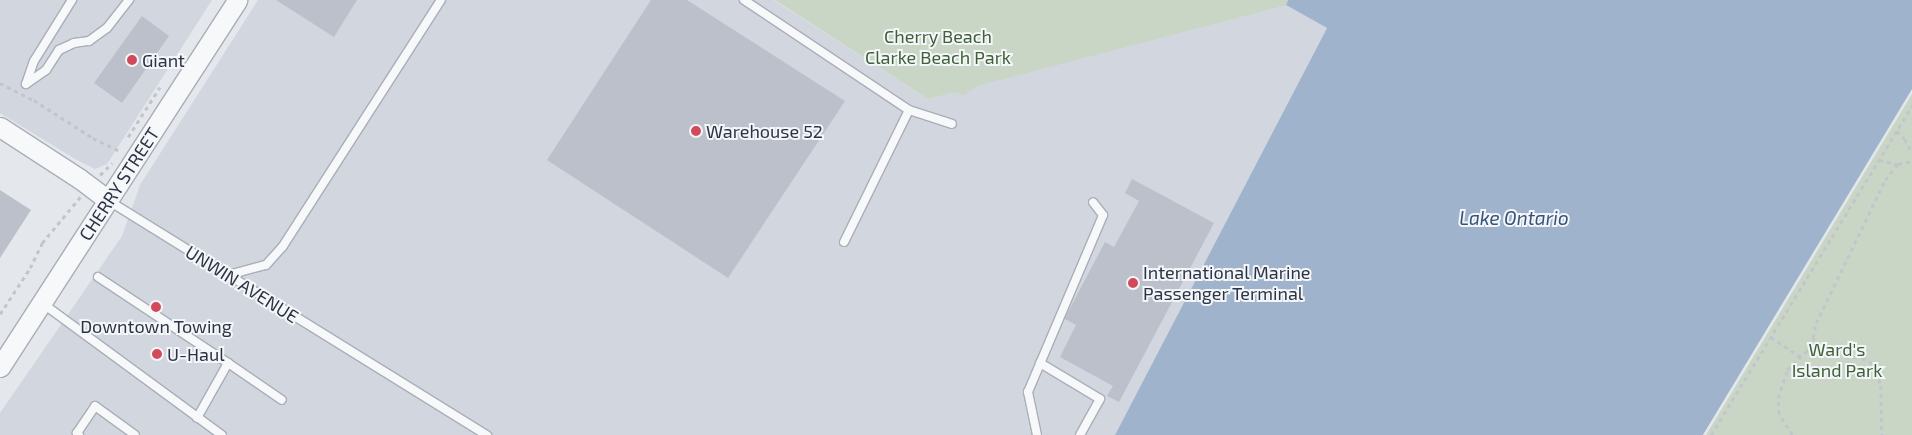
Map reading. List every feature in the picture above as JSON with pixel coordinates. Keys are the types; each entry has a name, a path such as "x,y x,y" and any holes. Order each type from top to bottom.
{"street":[{"name":"CHERRY STREET","path":"0,367 109,201 237,0"},
{"name":"UNWIN AVENUE","path":"0,127 85,182 109,201"}],"lane":[{"path":"72,0 34,61 26,84 46,70 59,50 74,43 89,41 107,28 129,0"},
{"path":"228,275 266,265 284,246 441,0"},
{"path":"744,0 909,110 952,124"},
{"path":"844,242 909,110"},
{"name":"UNWIN AVENUE","path":"109,201 487,435"},
{"path":"1037,435 1028,392 1103,215 1093,202"},
{"path":"98,277 282,400"},
{"path":"42,303 222,435"},
{"path":"197,418 228,363"},
{"path":"1040,364 1100,399 1080,435"},
{"path":"79,435 77,433 95,406 135,435"}],"path":[{"path":"0,83 34,100 93,138 120,151"},
{"path":"1711,435 1912,106"},
{"path":"1897,131 1905,139 1912,152"},
{"path":"1879,160 1898,164 1912,161"},
{"path":"1814,349 1813,338 1816,324 1885,180 1898,164"},
{"path":"0,314 30,268 42,243 63,221 74,203"},
{"path":"1771,337 1801,357"},
{"path":"1792,435 1779,414 1778,398 1787,370 1801,357 1814,349"},
{"path":"1814,349 1829,356 1862,358 1874,364 1881,386 1882,435"}],"shaded area":[{"path":"0,0 212,0 107,164 95,169 75,159 0,113"},
{"path":"258,0 774,0 928,99 1272,2 1286,5 1327,28 1115,435 0,435 0,413 122,236 140,185"}],"green space":[{"name":"Cherry Beach Clarke Beach Park","path":"775,0 1288,0 1286,5 977,86 964,95 955,92 928,99"},
{"name":"Ward's Island Park","path":"1912,90 1912,435 1703,435"}],"water":[{"name":"Lake Ontario","path":"1288,0 1912,0 1912,89 1703,435 1115,435 1327,28 1286,5"}],"pier":[{"path":"1912,90 1912,94 1706,435 1703,435"}],"building":[{"path":"276,0 357,0 334,37"},
{"name":"Warehouse 52","path":"651,0 687,0 845,101 728,278 547,160"},
{"name":"Giant","path":"142,16 169,36 122,103 94,83"},
{"name":"International Marine Passenger Terminal","path":"1132,179 1214,223 1119,402 1107,396 1113,386 1060,357 1076,325 1065,319 1069,310 1105,242 1114,247 1139,201 1125,193"},
{"path":"0,190 31,210 0,258"}],"place":[{"name":"Giant","path":"132,60"},
{"name":"Warehouse 52","path":"696,131"},
{"name":"International Marine Passenger Terminal","path":"1133,283"},
{"name":"Downtown Towing","path":"156,307"},
{"name":"U-Haul","path":"157,354"}]}
